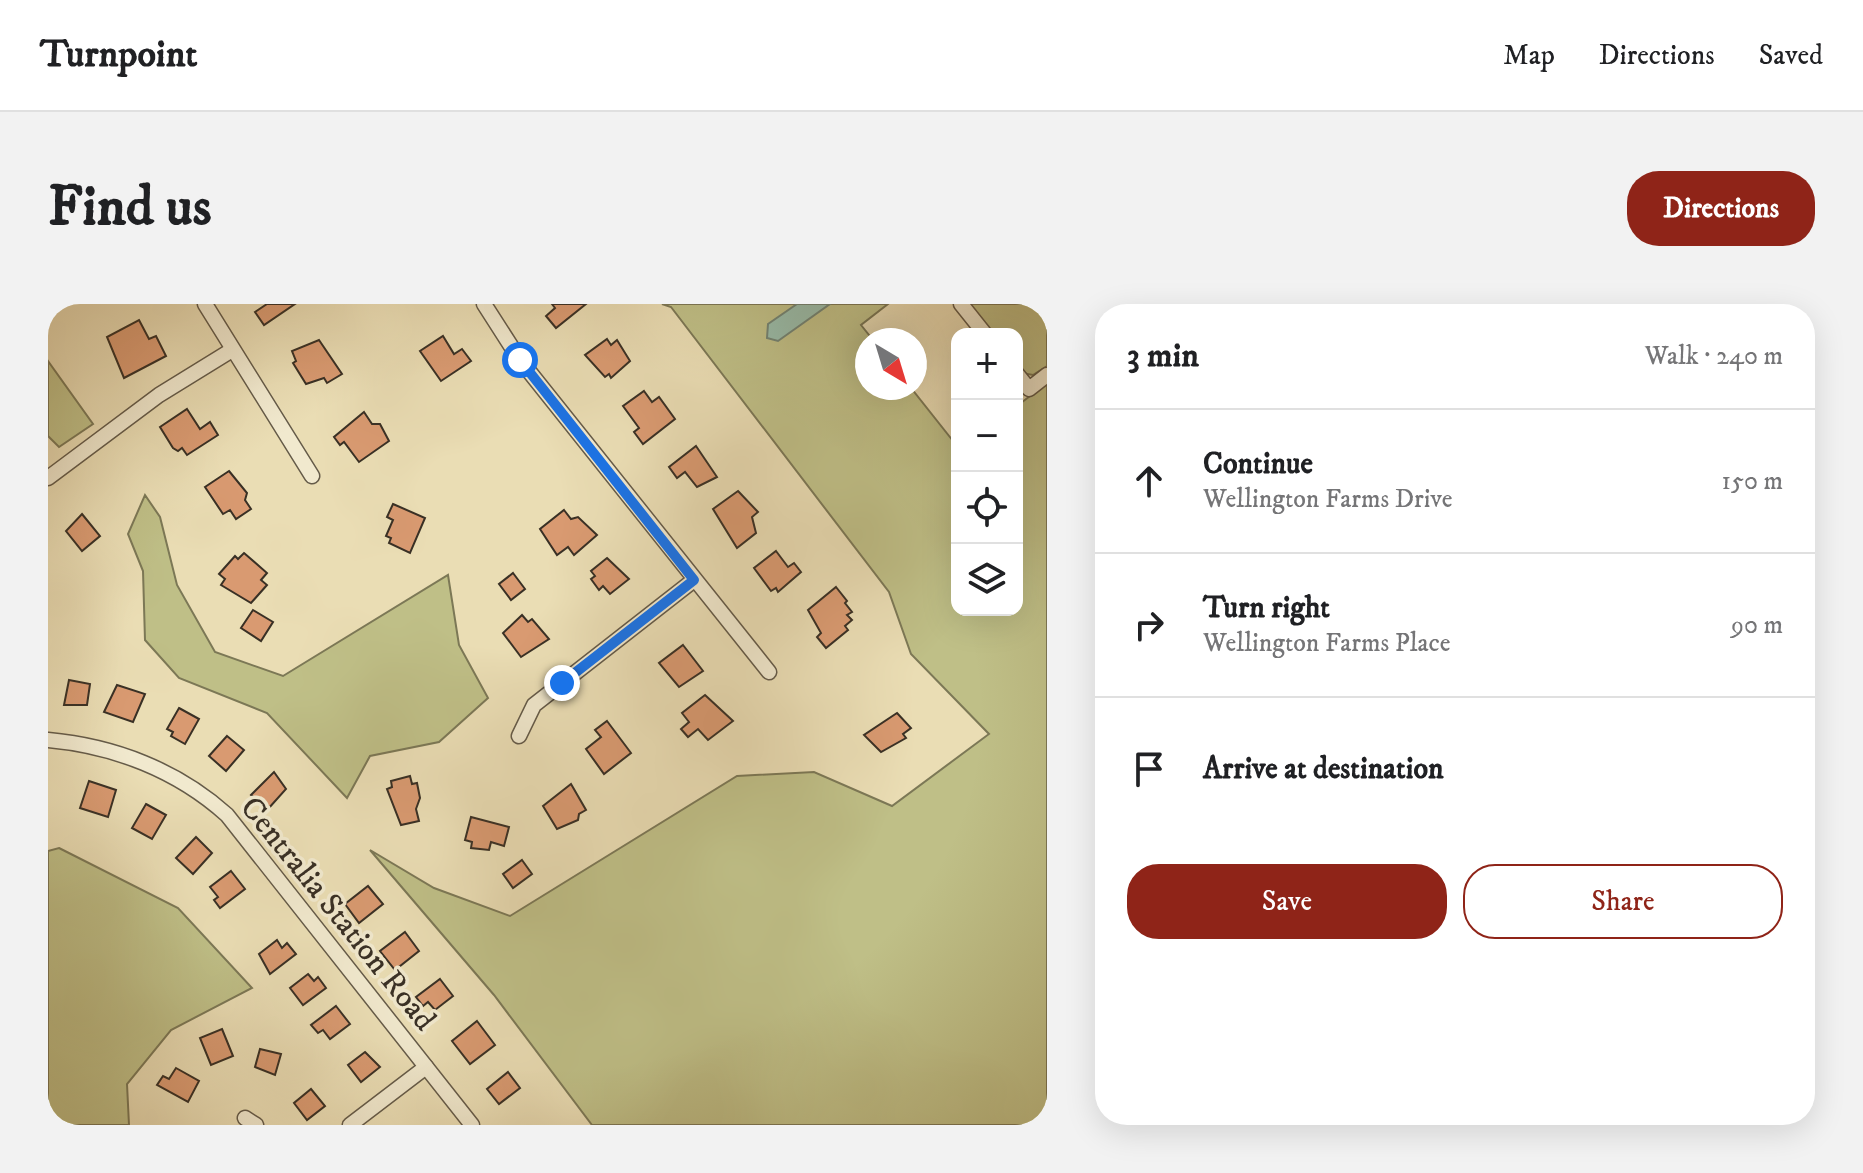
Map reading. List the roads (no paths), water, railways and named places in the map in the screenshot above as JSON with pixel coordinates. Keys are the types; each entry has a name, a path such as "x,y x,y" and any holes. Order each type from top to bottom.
{"street":[{"path":"205,304 312,476"},
{"path":"484,304 520,360 769,672"},
{"path":"961,304 980,328"},
{"path":"49,478 159,395 232,350"},
{"path":"1023,382 1029,389 1047,375"},
{"path":"519,736 534,705 694,580"},
{"name":"Centralia Station Road","path":"48,740 102,748 131,758 181,781 210,800 246,835 472,1125"},
{"path":"350,1125 426,1067"}]}
